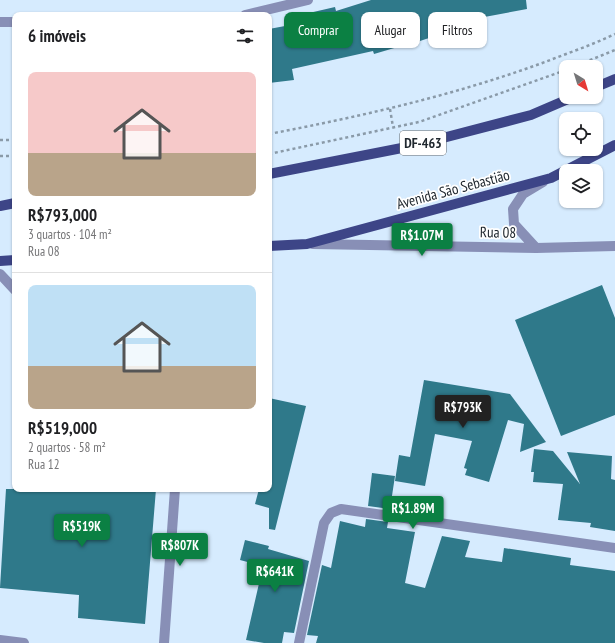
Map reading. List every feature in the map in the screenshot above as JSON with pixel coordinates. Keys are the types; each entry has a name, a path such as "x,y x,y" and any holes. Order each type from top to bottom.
{"main road":[{"path":"603,84 615,79"},
{"name":"DF-463","path":"272,173 412,146 531,114 559,103"},
{"name":"Avenida São Sebastião","path":"272,246 307,244 551,178 615,145"},
{"path":"0,206 12,204"},
{"path":"0,261 12,260"}],"street":[{"path":"258,12 308,0"},
{"path":"0,22 12,22"},
{"path":"536,248 514,224 513,209 523,194 551,178"},
{"name":"Rua 08","path":"307,244 536,248 615,246"},
{"path":"0,274 12,287"},
{"path":"164,643 175,492"},
{"path":"299,643 324,523 331,513 342,509 615,548"},
{"path":"0,640 24,643"}],"path":[{"path":"272,133 390,109 459,91 517,72 615,34"},
{"path":"590,60 615,50"},
{"path":"272,153 418,122 559,73"},
{"path":"390,109 393,127"},
{"path":"0,140 12,140"},
{"path":"0,156 12,156"}],"building":[{"path":"371,0 526,0 527,9 487,16 487,12 428,12 428,38 420,41 420,12 361,12 361,48 394,48 374,54 373,51 292,69 294,80 272,83 272,28 284,26 284,48 353,48 353,12 313,12 335,7 336,11"},
{"path":"602,285 615,318 615,415 561,436 515,320"},
{"path":"424,380 510,394 546,442 520,452 524,424 508,420 489,482 465,475 467,469 464,468 472,441 435,434 425,486 395,481 399,455 410,457"},
{"path":"272,399 306,406 275,530 269,529 269,508 255,504 258,492 272,492"},
{"path":"534,449 553,451 580,484 567,452 612,456 611,479 615,480 615,531 590,527 591,523 558,520 563,484 533,482 534,472 531,472"},
{"path":"372,473 395,476 390,509 368,506"},
{"path":"6,489 12,489 12,492 156,492 145,624 78,618 79,595 0,588"},
{"path":"366,519 388,522 387,528 415,532 405,583 425,588 442,536 470,541 465,557 502,562 504,548 571,558 570,565 615,571 615,643 316,643 318,636 307,635 322,565 331,568 340,521 365,527"},
{"path":"245,540 269,546 268,549 309,561 294,633 284,632 282,643 264,643 246,640 263,566 240,560"}]}
